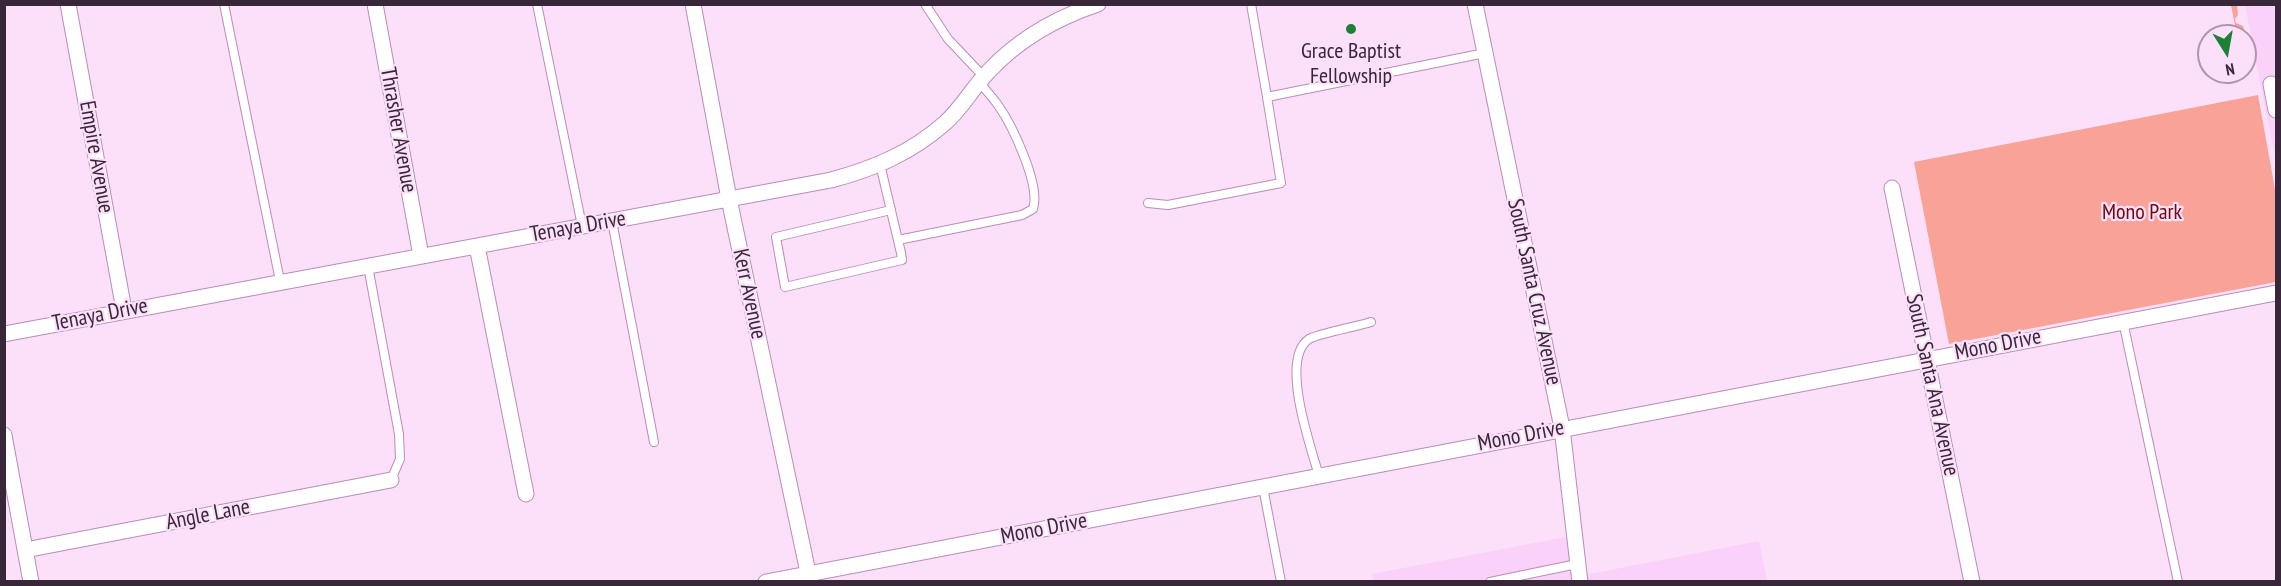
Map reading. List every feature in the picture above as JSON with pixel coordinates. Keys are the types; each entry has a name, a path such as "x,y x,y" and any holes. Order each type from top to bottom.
{"street":[{"name":"Empire Avenue","path":"68,4 124,310"},
{"name":"Thrasher Avenue","path":"375,4 421,256"},
{"name":"Kerr Avenue","path":"693,4 729,200 809,578"},
{"name":"Tenaya Drive","path":"4,334 280,281 729,200 859,173 919,144 945,123 966,102 982,80 1011,50 1028,37 1077,11 1098,4"},
{"name":"South Santa Cruz Avenue","path":"1475,4 1562,428 1576,564 1580,582"},
{"path":"2271,84 2277,110"},
{"name":"South Santa Ana Avenue","path":"1892,188 1972,582"},
{"path":"477,246 526,494"},
{"name":"Mono Drive","path":"766,582 809,578 1562,428 2277,293"},
{"path":"4,435 31,582"},
{"name":"Angle Lane","path":"26,550 391,480"}],"lane":[{"path":"224,4 280,281"},
{"path":"537,4 582,226"},
{"path":"898,240 1022,215 1033,209 1034,194 1021,149 998,105 982,80 948,39 925,4"},
{"path":"1148,203 1168,205 1281,183 1251,4"},
{"path":"1267,97 1485,53"},
{"path":"880,164 891,210 898,240 902,260 785,287 776,237 891,210"},
{"path":"612,221 654,442"},
{"path":"368,266 399,434 400,459 391,480"},
{"path":"2123,321 2178,582"},
{"path":"1319,476 1296,380 1296,357 1309,339 1371,322"},
{"path":"1263,487 1281,582"},
{"path":"1490,582 1576,564"}],"shaded area":[{"path":"2245,5 2276,5 2276,160 2257,67 2257,24 2249,24"},
{"path":"1571,536 1579,576 1759,541 1767,581 1373,582 1372,574"}],"green space":[{"path":"2231,5 2237,5 2238,15 2235,19 2238,24 2235,24"},
{"name":"Mono Park","path":"2258,95 2276,195 2276,282 1949,344 1914,162"}],"place":[{"name":"Grace Baptist Fellowship","path":"1351,29"}]}
